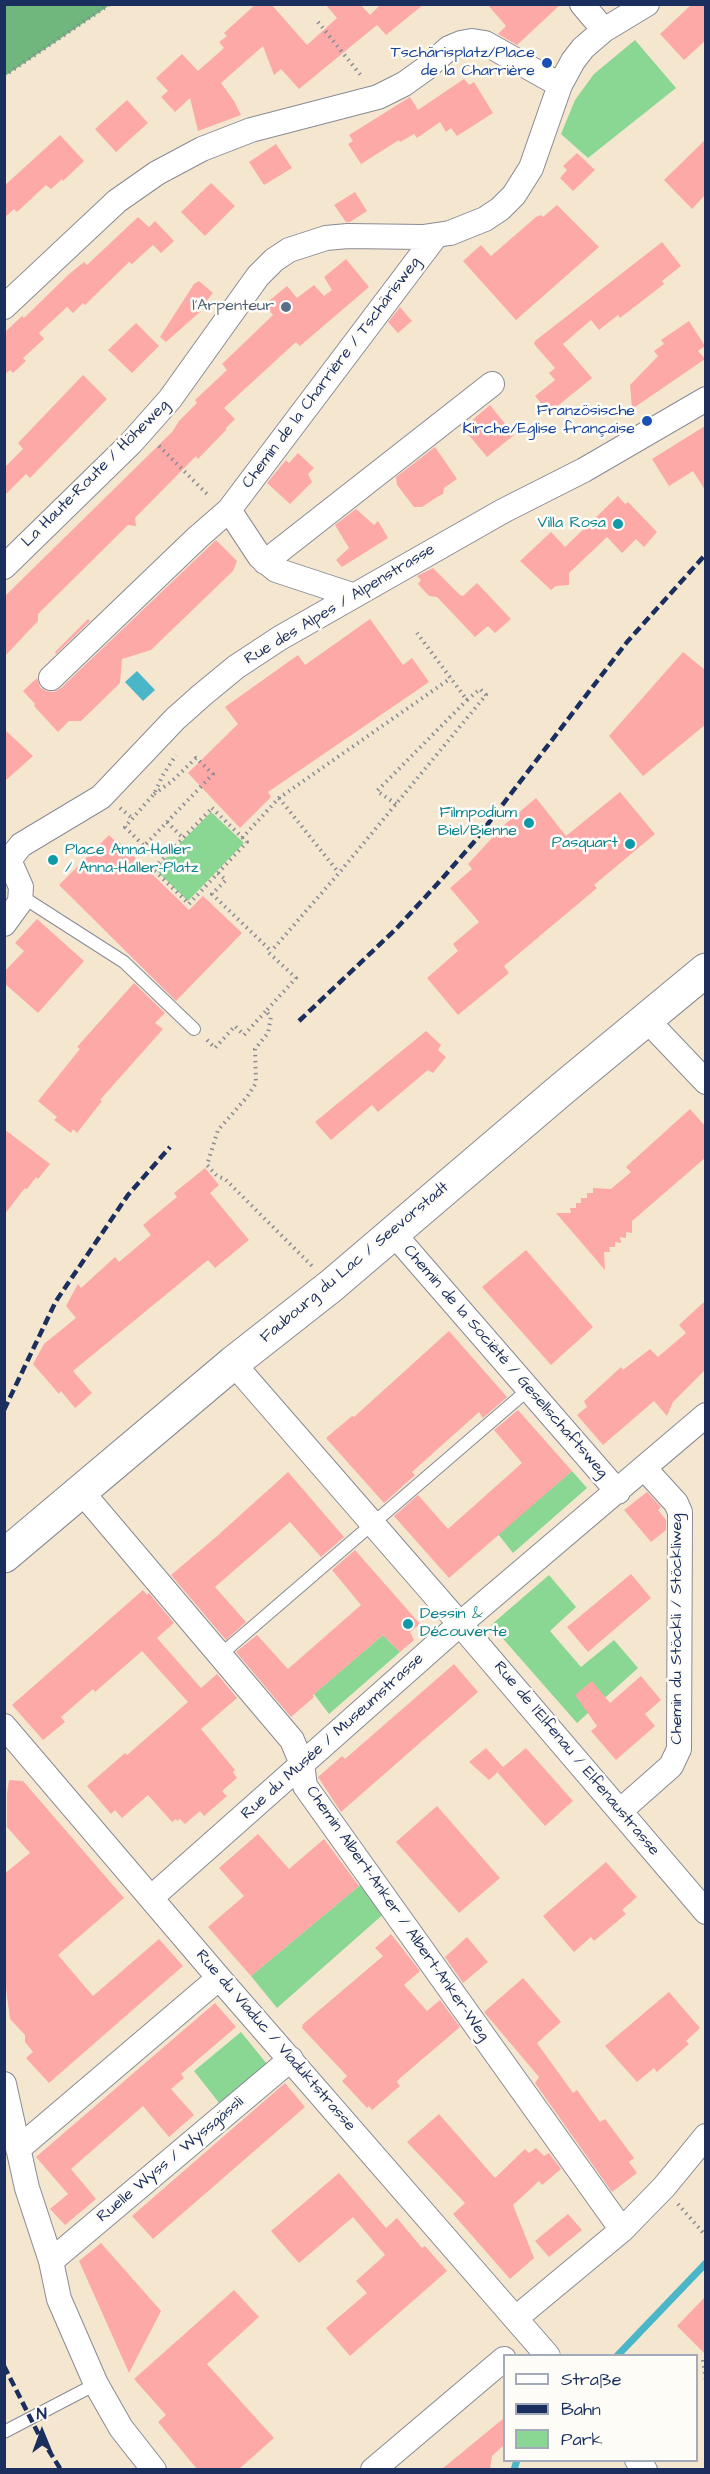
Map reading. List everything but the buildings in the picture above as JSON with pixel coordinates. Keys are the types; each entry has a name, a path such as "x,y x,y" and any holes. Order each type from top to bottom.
{"main road":[{"name":"Faubourg du Lac / Seevorstadt","path":"4,1556 233,1363 331,1286 705,970"}],"street":[{"path":"582,4 604,30"},
{"name":"La Haute-Route / Höheweg","path":"4,567 143,430 170,399 258,276 274,260 289,250 326,238 435,237 485,219 514,195 531,168 560,85 583,48 604,30 647,4"},
{"path":"4,307 117,201 158,173 202,149 251,130 378,97 404,84 449,48 472,41 485,43 560,85"},
{"name":"Chemin de la Charrière / Tschärisweg","path":"51,678 229,510 435,237"},
{"path":"265,562 492,384"},
{"name":"Rue des Alpes / Alpenstrasse","path":"21,896 19,880 7,860 21,845 100,797 175,719 237,667 352,595 503,511 584,470 705,399"},
{"path":"229,510 265,562 286,574 352,595"},
{"path":"4,924 20,902 21,896"},
{"path":"646,1019 705,1082"},
{"name":"Chemin de la Société / Gesellschaftsweg","path":"393,1233 618,1492"},
{"name":"Rue de l'Elfenau / Elfenaustrasse","path":"233,1363 460,1624 705,1912"},
{"name":"Rue du Musée / Museumstrasse","path":"152,1897 460,1624 645,1469 705,1415"},
{"name":"Chemin du Stöckli / Stöckliweg","path":"620,1811 671,1766 679,1749 680,1512 676,1503 645,1469"},
{"name":"Chemin Albert-Anker / Albert-Anker-Weg","path":"81,1491 292,1740 302,1764 305,1786 622,2230"},
{"name":"Rue du Viaduc / Viaduktstrasse","path":"4,1726 219,1978 547,2354"},
{"path":"18,2149 219,1978"},
{"name":"Ruelle Wyss / Wyssgässli","path":"51,2261 291,2059"},
{"path":"4,2084 27,2188 51,2261 59,2299 96,2384 121,2428 154,2469"},
{"path":"509,2354 524,2327 664,2187 705,2136"},
{"path":"373,2469 503,2360"}],"lane":[{"path":"21,896 124,962 194,1029"},
{"path":"219,1656 528,1389"},
{"path":"4,2432 96,2384"}],"path":[{"path":"4,76 110,4"},
{"path":"318,22 378,97"},
{"path":"143,430 219,506 229,510"},
{"path":"417,633 467,700"},
{"path":"242,838 279,798 451,678"},
{"path":"272,951 339,873 396,804 486,695 480,688 377,790 396,804"},
{"path":"154,794 179,751"},
{"path":"196,759 213,774 144,846 124,827 154,794 196,759"},
{"path":"279,798 339,873"},
{"path":"120,808 132,818"},
{"path":"212,808 242,838 247,842 189,904 153,869 212,808"},
{"path":"167,822 183,838"},
{"path":"194,1029 215,1048 235,1026 244,1035 296,978 272,951 212,894 226,880 218,873"},
{"path":"266,1011 271,1017 268,1033 255,1049 256,1083 247,1097 218,1130 207,1165 217,1176 225,1179 316,1270"},
{"path":"664,2187 705,2236"},
{"path":"703,2360 705,2381"}],"green space":[{"path":"5,4 110,4 110,5 5,76"},
{"path":"635,40 676,88 588,158 561,134 575,100 594,74"},
{"path":"211,812 244,843 188,901 155,869"},
{"path":"572,1471 587,1488 513,1553 498,1534"},
{"path":"549,1575 576,1607 550,1631 581,1667 614,1640 638,1668 577,1723 491,1625"},
{"path":"383,1635 400,1652 329,1714 314,1694"},
{"path":"365,1881 387,1911 277,2008 251,1976"},
{"path":"241,2032 267,2064 220,2104 194,2071"}],"water":[{"path":"137,671 155,690 143,701 125,682"}],"waterway":[{"path":"619,2354 706,2263"},
{"path":"514,2470 516,2462"}],"railway":[{"path":"299,1021 396,929 474,842 627,642 706,554"},
{"path":"4,1410 56,1301 128,1195 170,1147"},
{"path":"4,2366 38,2433 61,2470"}],"place":[{"name":"Tschärisplatz/Place de la Charrière","path":"547,63"},
{"name":"l'Arpenteur","path":"286,307"},
{"name":"Französische Kirche/Eglise française","path":"647,421"},
{"name":"Villa Rosa","path":"618,524"},
{"name":"Filmpodium Biel/Bienne","path":"529,823"},
{"name":"Pasquart","path":"630,844"},
{"name":"Place Anna-Haller / Anna-Haller-Platz","path":"53,860"},
{"name":"Dessin & Découverte","path":"408,1624"}]}
